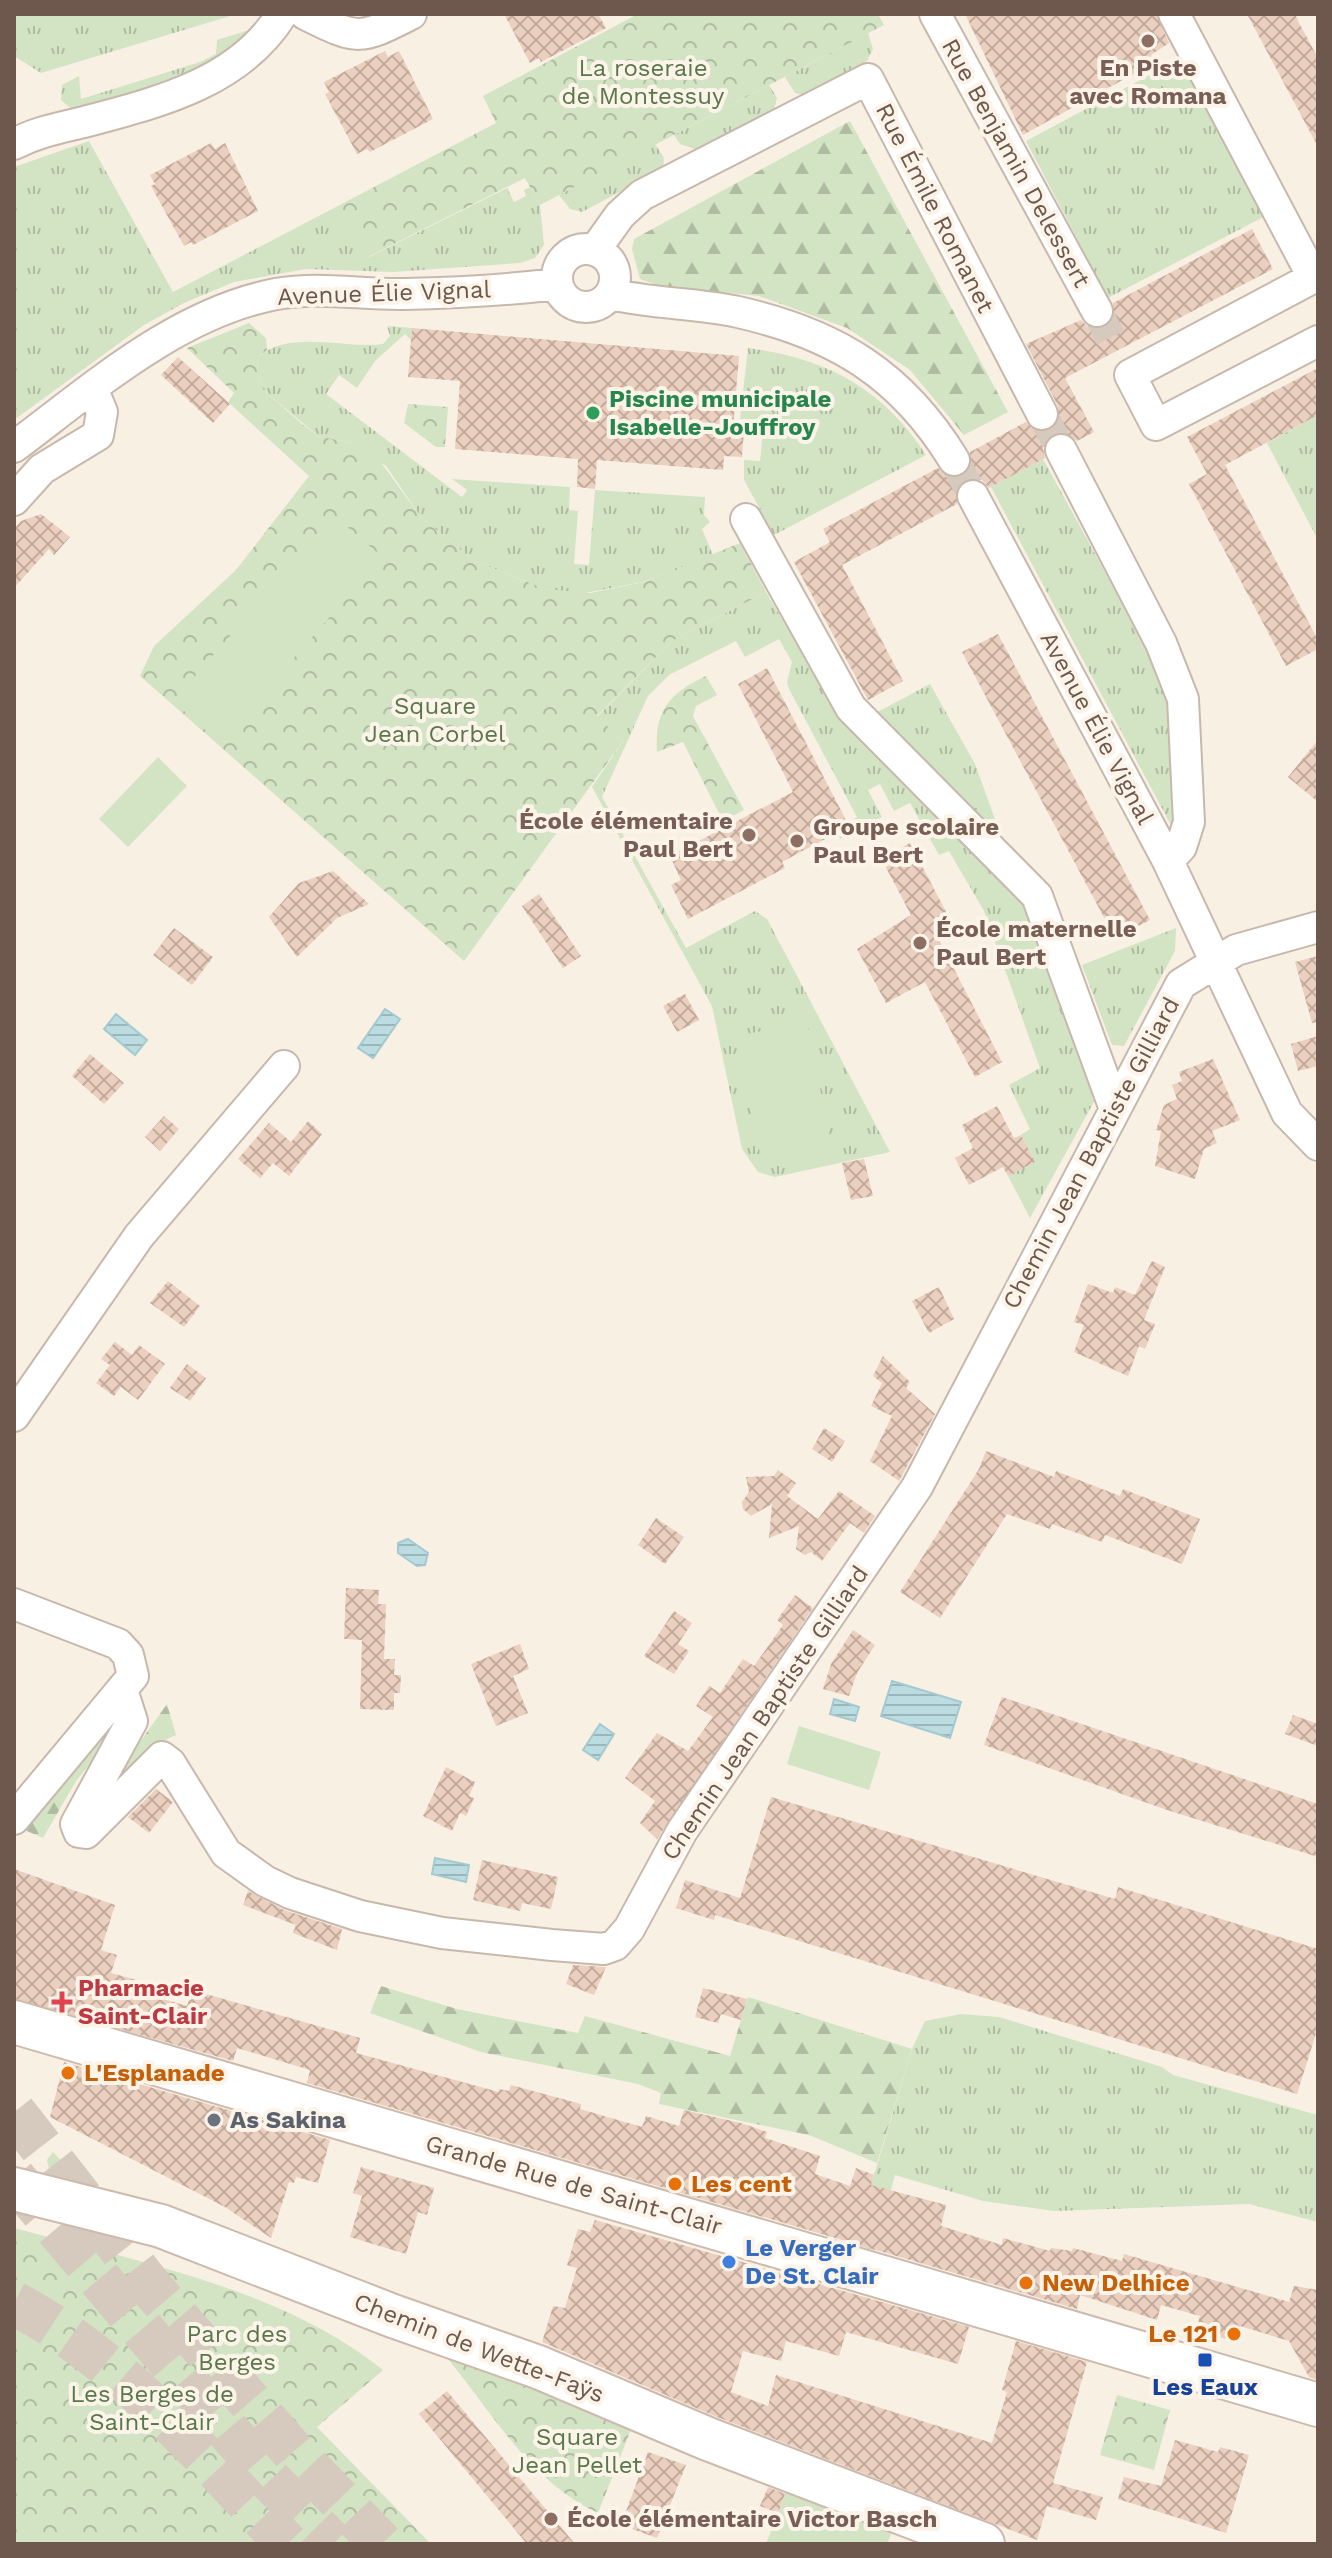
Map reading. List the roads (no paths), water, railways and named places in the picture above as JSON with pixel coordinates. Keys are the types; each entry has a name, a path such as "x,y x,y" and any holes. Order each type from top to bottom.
{"main road":[{"name":"Grande Rue de Saint-Clair","path":"14,2022 1318,2405"},
{"name":"Chemin de Wette-Faÿs","path":"14,2189 161,2226 393,2316 538,2367 708,2439 983,2544"}],"street":[{"path":"14,144 53,128 102,117 211,81 246,59 264,42 282,14"},
{"path":"305,14 357,36 370,35 411,14"},
{"name":"Rue Benjamin Delessert","path":"935,14 1097,311"},
{"path":"1174,14 1316,276 1124,363 1156,425 1318,341"},
{"name":"Rue Émile Romanet","path":"595,250 620,215 642,195 868,79 1042,414"},
{"path":"580,249 595,250 603,254 614,268 611,294 598,305 582,307 566,300 557,284 560,265 580,249"},
{"name":"Avenue Élie Vignal","path":"14,447 92,388 186,326 227,307 278,294 340,291 403,294 557,284"},
{"path":"611,294 738,312 830,344 892,380 933,426 954,460"},
{"path":"14,500 42,469 98,435 102,412 92,388"},
{"path":"1061,450 1161,643 1183,699 1189,822 1181,847 1168,861"},
{"name":"Avenue Élie Vignal","path":"973,496 1168,861 1287,1113 1318,1145"},
{"path":"746,519 851,708 1037,896 1115,1109"},
{"name":"Chemin Jean Baptiste Gilliard","path":"123,1693 132,1721 76,1824 79,1832 86,1833 162,1757 170,1763 226,1853 265,1881 290,1893 360,1916 442,1933 604,1949 615,1945 629,1929 682,1831 917,1487 1181,984 1236,950 1318,927"},
{"path":"14,1416 139,1236 284,1066"},
{"path":"14,1604 118,1644 132,1665 133,1676 123,1693 14,1819"}],"water":[{"path":"385,1009 400,1019 373,1058 358,1048"},
{"path":"116,1014 147,1040 135,1055 104,1029"},
{"path":"408,1539 428,1553 425,1565 417,1566 398,1553 398,1543"},
{"path":"892,1681 961,1702 950,1738 881,1716"},
{"path":"834,1699 859,1707 855,1721 830,1714"},
{"path":"600,1724 614,1734 598,1760 583,1750"},
{"path":"435,1858 469,1865 466,1882 432,1874"}],"tunnel":[{"path":"1097,311 1117,351"},
{"path":"1042,414 1061,450"},
{"path":"954,460 973,496"},
{"path":"14,2112 149,2285 296,2455 382,2544"},
{"path":"14,2178 270,2480 333,2544"},
{"path":"14,2303 54,2326 91,2353 160,2412 287,2544"}],"place":[{"name":"En Piste avec Romana","path":"1148,41"},
{"name":"Piscine municipale Isabelle-Jouffroy","path":"593,413"},
{"name":"École élémentaire Paul Bert","path":"749,835"},
{"name":"Groupe scolaire Paul Bert","path":"797,841"},
{"name":"École maternelle Paul Bert","path":"920,943"},
{"name":"Pharmacie Saint-Clair","path":"62,2002"},
{"name":"L'Esplanade","path":"68,2073"},
{"name":"As Sakina","path":"214,2120"},
{"name":"Les cent","path":"675,2184"},
{"name":"Le Verger De St. Clair","path":"729,2262"},
{"name":"New Delhice","path":"1026,2283"},
{"name":"Le 121","path":"1234,2334"},
{"name":"Les Eaux","path":"1205,2360"},
{"name":"École élémentaire Victor Basch","path":"551,2519"}],"park label":[{"name":"La roseraie de Montessuy","path":"643,82"},
{"name":"Square Jean Corbel","path":"435,720"},
{"name":"Parc des Berges","path":"237,2348"},
{"name":"Les Berges de Saint-Clair","path":"152,2408"},
{"name":"Square Jean Pellet","path":"577,2451"}]}
